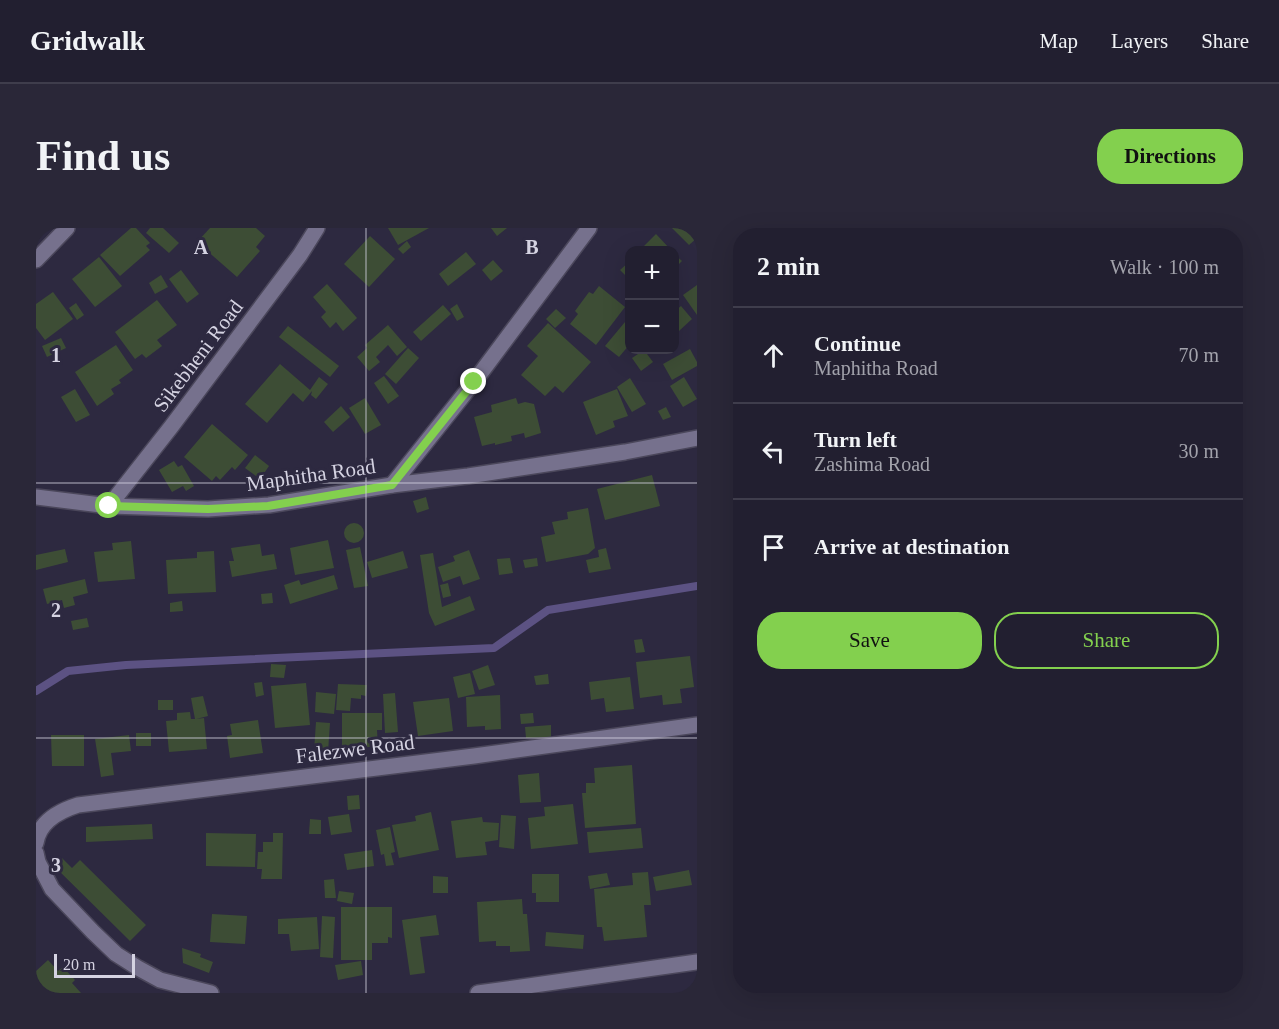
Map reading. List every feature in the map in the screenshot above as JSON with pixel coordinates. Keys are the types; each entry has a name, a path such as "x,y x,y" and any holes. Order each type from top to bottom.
{"street":[{"path":"36,260 67,228"},
{"name":"Sikebheni Road","path":"109,506 300,255 317,228"},
{"path":"392,485 474,382 589,228"},
{"name":"Maphitha Road","path":"36,497 109,506 208,509 268,506 392,485 479,475 625,452 697,438"},
{"name":"Falezwe Road","path":"36,843 44,826 53,816 78,805 474,756 697,725"},
{"path":"36,853 38,862 52,889 116,954 160,980 211,993"},
{"path":"478,993 697,962"}],"building":[{"path":"131,228 136,228 150,243 146,246 150,250 120,276 100,255"},
{"path":"150,228 163,228 179,243 169,253 146,233"},
{"path":"210,228 256,228 265,236 256,247 260,251 237,277 197,242"},
{"path":"388,228 429,228 398,245"},
{"path":"491,228 507,228 497,236"},
{"path":"672,228 697,228 697,238 689,245"},
{"path":"656,234 667,246 644,246"},
{"path":"370,236 395,259 369,287 344,264"},
{"path":"407,241 411,247 403,254 398,249"},
{"path":"466,252 476,264 448,286 439,274"},
{"path":"99,257 122,286 95,307 72,279"},
{"path":"493,260 503,271 491,281 482,270"},
{"path":"625,266 625,275 620,270"},
{"path":"181,270 199,294 187,303 169,279"},
{"path":"161,275 168,287 155,294 149,283"},
{"path":"327,284 357,318 343,331 336,322 330,328 321,317 326,312 313,297"},
{"path":"697,285 697,315 683,295"},
{"path":"599,286 625,307 596,345 570,324 578,314 575,311 589,292 593,294"},
{"path":"53,292 73,319 45,340 36,328 36,304"},
{"path":"157,300 177,325 157,340 162,346 146,358 142,354 135,359 115,332"},
{"path":"76,303 84,315 77,320 69,308"},
{"path":"457,304 464,317 457,321 450,309"},
{"path":"443,305 451,314 421,341 413,332"},
{"path":"681,306 692,319 679,331 679,308"},
{"path":"556,309 566,318 555,328 546,319"},
{"path":"625,322 625,350 619,357 605,346"},
{"path":"548,323 591,362 563,393 555,386 545,396 521,375 538,356 527,346"},
{"path":"388,325 407,347 397,356 388,345 376,357 380,362 369,371 357,357 367,348 365,345"},
{"path":"288,326 339,366 330,377 279,337"},
{"path":"61,338 66,348 47,357 42,346"},
{"path":"116,345 133,370 119,380 121,383 111,389 114,394 97,406 75,372"},
{"path":"408,348 419,358 396,384 385,374"},
{"path":"690,349 697,366 672,380 663,364"},
{"path":"638,354 647,354 653,362 641,371 632,358"},
{"path":"280,364 310,390 319,377 328,384 316,399 311,395 312,391 303,402 293,393 267,423 245,404"},
{"path":"384,376 399,396 388,404 374,383"},
{"path":"684,377 697,399 683,407 670,386"},
{"path":"630,378 646,404 632,412 617,387"},
{"path":"75,389 90,415 76,422 61,397"},
{"path":"617,389 628,416 613,421 615,427 596,435 583,402"},
{"path":"365,398 381,425 365,434 349,408"},
{"path":"516,398 518,404 525,402 534,404 541,433 525,438 524,433 511,436 512,441 482,446 474,417 492,412 491,405"},
{"path":"341,406 350,417 333,432 324,422"},
{"path":"666,407 671,417 663,420 658,411"},
{"path":"212,424 248,455 235,470 232,467 220,480 216,476 212,481 184,457"},
{"path":"255,455 269,466 260,479 245,468"},
{"path":"174,461 178,467 182,465 194,486 186,491 183,486 172,492 159,470"},
{"path":"652,475 660,506 605,520 597,489"},
{"path":"426,497 429,509 417,513 413,501"},
{"path":"588,508 595,548 588,554 546,562 541,537 555,534 552,522 568,519 567,512"},
{"path":"354,523 361,526 364,533 361,540 354,543 347,540 344,533 347,526"},
{"path":"328,540 334,568 295,575 290,548"},
{"path":"131,541 135,579 98,582 94,552 113,550 112,543"},
{"path":"260,544 262,556 274,554 277,569 232,577 229,561 234,561 231,548"},
{"path":"360,547 368,586 354,588 346,550"},
{"path":"606,548 611,569 589,573 586,560 599,557 598,550"},
{"path":"65,549 68,562 36,570 36,555"},
{"path":"469,550 480,579 463,585 460,576 443,582 438,567 455,561 453,556"},
{"path":"214,551 216,592 168,594 166,560 197,558 197,552"},
{"path":"403,551 408,568 372,578 367,562"},
{"path":"433,553 442,607 470,596 475,610 435,626 429,613 420,555"},
{"path":"510,558 513,573 499,575 497,559"},
{"path":"537,558 538,566 525,568 523,560"},
{"path":"334,575 338,589 290,604 284,585 299,580 301,585"},
{"path":"85,579 88,593 73,597 75,605 64,608 62,600 47,604 43,589"},
{"path":"448,583 451,596 443,598 440,585"},
{"path":"272,593 273,603 262,604 261,594"},
{"path":"182,601 183,611 170,612 170,603"},
{"path":"87,618 89,627 73,630 71,621"},
{"path":"642,639 645,652 636,653 634,640"},
{"path":"690,656 694,687 680,689 682,703 663,705 662,695 640,698 636,662"},
{"path":"271,664 286,665 284,678 270,677"},
{"path":"488,665 495,685 479,690 472,671"},
{"path":"470,673 475,694 458,698 453,677"},
{"path":"548,674 549,684 536,685 534,676"},
{"path":"630,677 634,709 606,712 604,698 591,700 589,682"},
{"path":"262,682 264,695 256,697 254,683"},
{"path":"306,683 310,725 275,728 271,686"},
{"path":"338,684 367,685 366,696 361,695 361,699 351,698 350,711 336,710"},
{"path":"316,692 336,694 334,714 315,712"},
{"path":"395,693 398,732 385,733 383,694"},
{"path":"500,695 501,729 485,730 485,726 467,727 466,697"},
{"path":"203,696 208,716 196,719 204,718 207,749 169,752 166,721 177,720 177,713 190,712 191,719 195,719 191,698"},
{"path":"449,698 453,731 418,736 413,702"},
{"path":"158,700 173,700 173,710 158,710"},
{"path":"342,713 382,713 382,730 377,730 378,747 342,747"},
{"path":"533,713 534,723 521,724 520,714"},
{"path":"258,720 263,753 230,758 227,736 232,735 230,724"},
{"path":"316,722 330,723 328,752 314,751"},
{"path":"551,725 551,737 526,738 525,727"},
{"path":"136,733 151,733 151,746 136,746"},
{"path":"51,735 84,735 84,766 52,766"},
{"path":"129,735 131,751 111,753 114,775 101,777 95,739"},
{"path":"632,765 636,824 585,828 582,793 586,793 586,783 595,783 594,768"},
{"path":"539,773 541,802 520,803 518,775"},
{"path":"359,795 360,809 348,810 347,796"},
{"path":"573,804 578,844 531,849 528,818 545,816 544,807"},
{"path":"431,812 439,850 399,858 392,825 416,821 415,816"},
{"path":"349,814 352,832 331,835 328,817"},
{"path":"501,815 516,816 514,849 499,847"},
{"path":"482,817 483,822 499,823 498,840 485,842 487,855 456,858 451,821"},
{"path":"310,819 321,820 321,834 309,834"},
{"path":"152,824 153,839 86,842 86,827"},
{"path":"390,827 395,852 391,853 394,865 386,866 384,854 381,855 376,830"},
{"path":"641,828 643,848 589,853 587,832"},
{"path":"206,833 256,834 255,867 206,866"},
{"path":"273,833 283,833 282,879 261,879 262,869 257,869 258,852 263,852 263,842 273,842"},
{"path":"372,850 374,866 347,870 344,854"},
{"path":"62,858 72,868 80,860 146,925 130,941 54,866"},
{"path":"689,870 692,885 656,891 653,877"},
{"path":"648,872 651,905 644,905 647,937 604,941 602,927 597,927 594,889 633,885 632,873"},
{"path":"607,873 610,885 590,889 588,876"},
{"path":"532,874 559,874 559,902 536,902 536,893 532,893"},
{"path":"433,876 448,877 448,893 433,893"},
{"path":"334,879 336,898 325,898 324,880"},
{"path":"339,891 354,893 352,904 337,901"},
{"path":"522,899 523,914 527,914 530,951 510,952 510,946 496,946 496,941 479,942 477,902"},
{"path":"341,907 392,907 392,938 388,937 388,943 372,943 372,960 341,960"},
{"path":"212,914 247,916 245,944 210,942"},
{"path":"436,915 439,935 420,937 425,973 410,975 402,920"},
{"path":"322,916 335,917 333,958 320,957"},
{"path":"317,917 319,949 291,951 289,934 278,934 278,919"},
{"path":"546,932 584,935 583,949 545,946"},
{"path":"182,948 201,954 200,957 213,962 209,973 183,963"},
{"path":"48,960 58,971 63,967 75,980 72,983 81,993 36,993 36,971"},
{"path":"361,961 363,975 338,980 335,965"}],"waterway":[{"path":"36,691 68,671 126,665 494,648 548,610 697,586"}],"route":[{"path":"109,506 208,509 268,506 392,485 474,382"}]}
